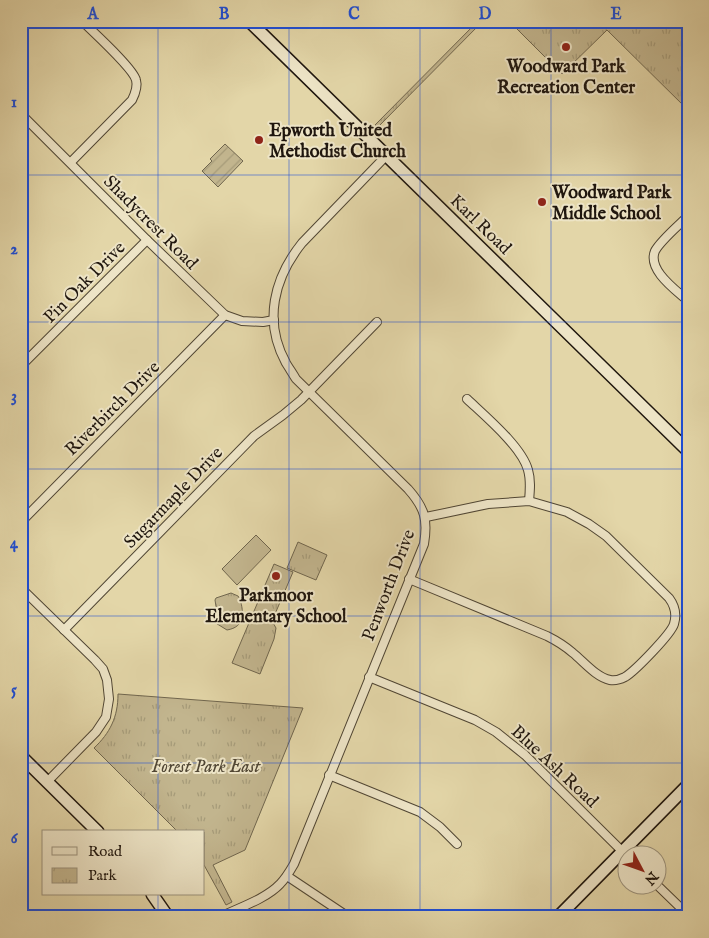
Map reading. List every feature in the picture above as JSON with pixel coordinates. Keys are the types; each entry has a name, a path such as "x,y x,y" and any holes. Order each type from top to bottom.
{"main road":[{"name":"Karl Road","path":"249,21 688,452"},
{"path":"21,756 96,830"},
{"path":"631,846 688,785"},
{"path":"558,917 616,862"},
{"path":"153,896 168,917"}],"street":[{"path":"71,162 132,100 136,90 136,81 133,74 82,21"},
{"name":"Shadycrest Road","path":"21,114 225,315 242,321 263,322 274,320"},
{"name":"Penworth Drive","path":"220,917 261,898 280,885 294,864 424,544 426,517 418,502 408,489 296,379 285,362 278,343 274,320 275,295 284,269 292,255 386,156"},
{"path":"688,216 660,245 655,252 654,260 660,275 688,301"},
{"name":"Pin Oak Drive","path":"21,366 147,240"},
{"name":"Riverbirch Drive","path":"21,522 225,315"},
{"name":"Sugarmaple Drive","path":"64,630 254,436 283,415 309,392 377,322"},
{"path":"467,399 520,452 528,469 530,479 528,501"},
{"path":"409,579 548,636 573,652 596,673 610,680 617,680 632,672 668,634 674,624 676,614 670,598 606,536 567,512 528,501 488,504 426,517"},
{"path":"21,588 95,660 103,670 107,680 109,699 106,716 96,732 47,782"},
{"name":"Blue Ash Road","path":"369,677 475,720 496,732 525,754 618,846"},
{"path":"329,775 420,812 440,827 457,844"},
{"path":"287,876 350,917"},
{"path":"666,894 688,915"}],"green space":[{"path":"478,21 483,21 378,127 375,125"},
{"path":"509,21 688,21 688,110 607,30 562,74"},
{"path":"225,144 243,161 218,187 202,171 212,161 210,159"},
{"path":"256,535 271,550 237,585 222,569"},
{"path":"298,542 327,555 316,580 287,568"},
{"path":"274,564 293,572 272,621 276,628 274,639 260,674 232,663"},
{"path":"231,593 240,599 242,619 237,626 227,630 213,620 217,613 215,600"},
{"name":"Forest Park East","path":"118,694 303,708 245,850 213,865 232,902 226,905 205,867 205,830 176,830 94,748 109,730 115,717"}],"place":[{"name":"Woodward Park Recreation Center","path":"566,47"},
{"name":"Epworth United Methodist Church","path":"259,140"},
{"name":"Woodward Park Middle School","path":"542,202"},
{"name":"Parkmoor Elementary School","path":"276,576"}]}
